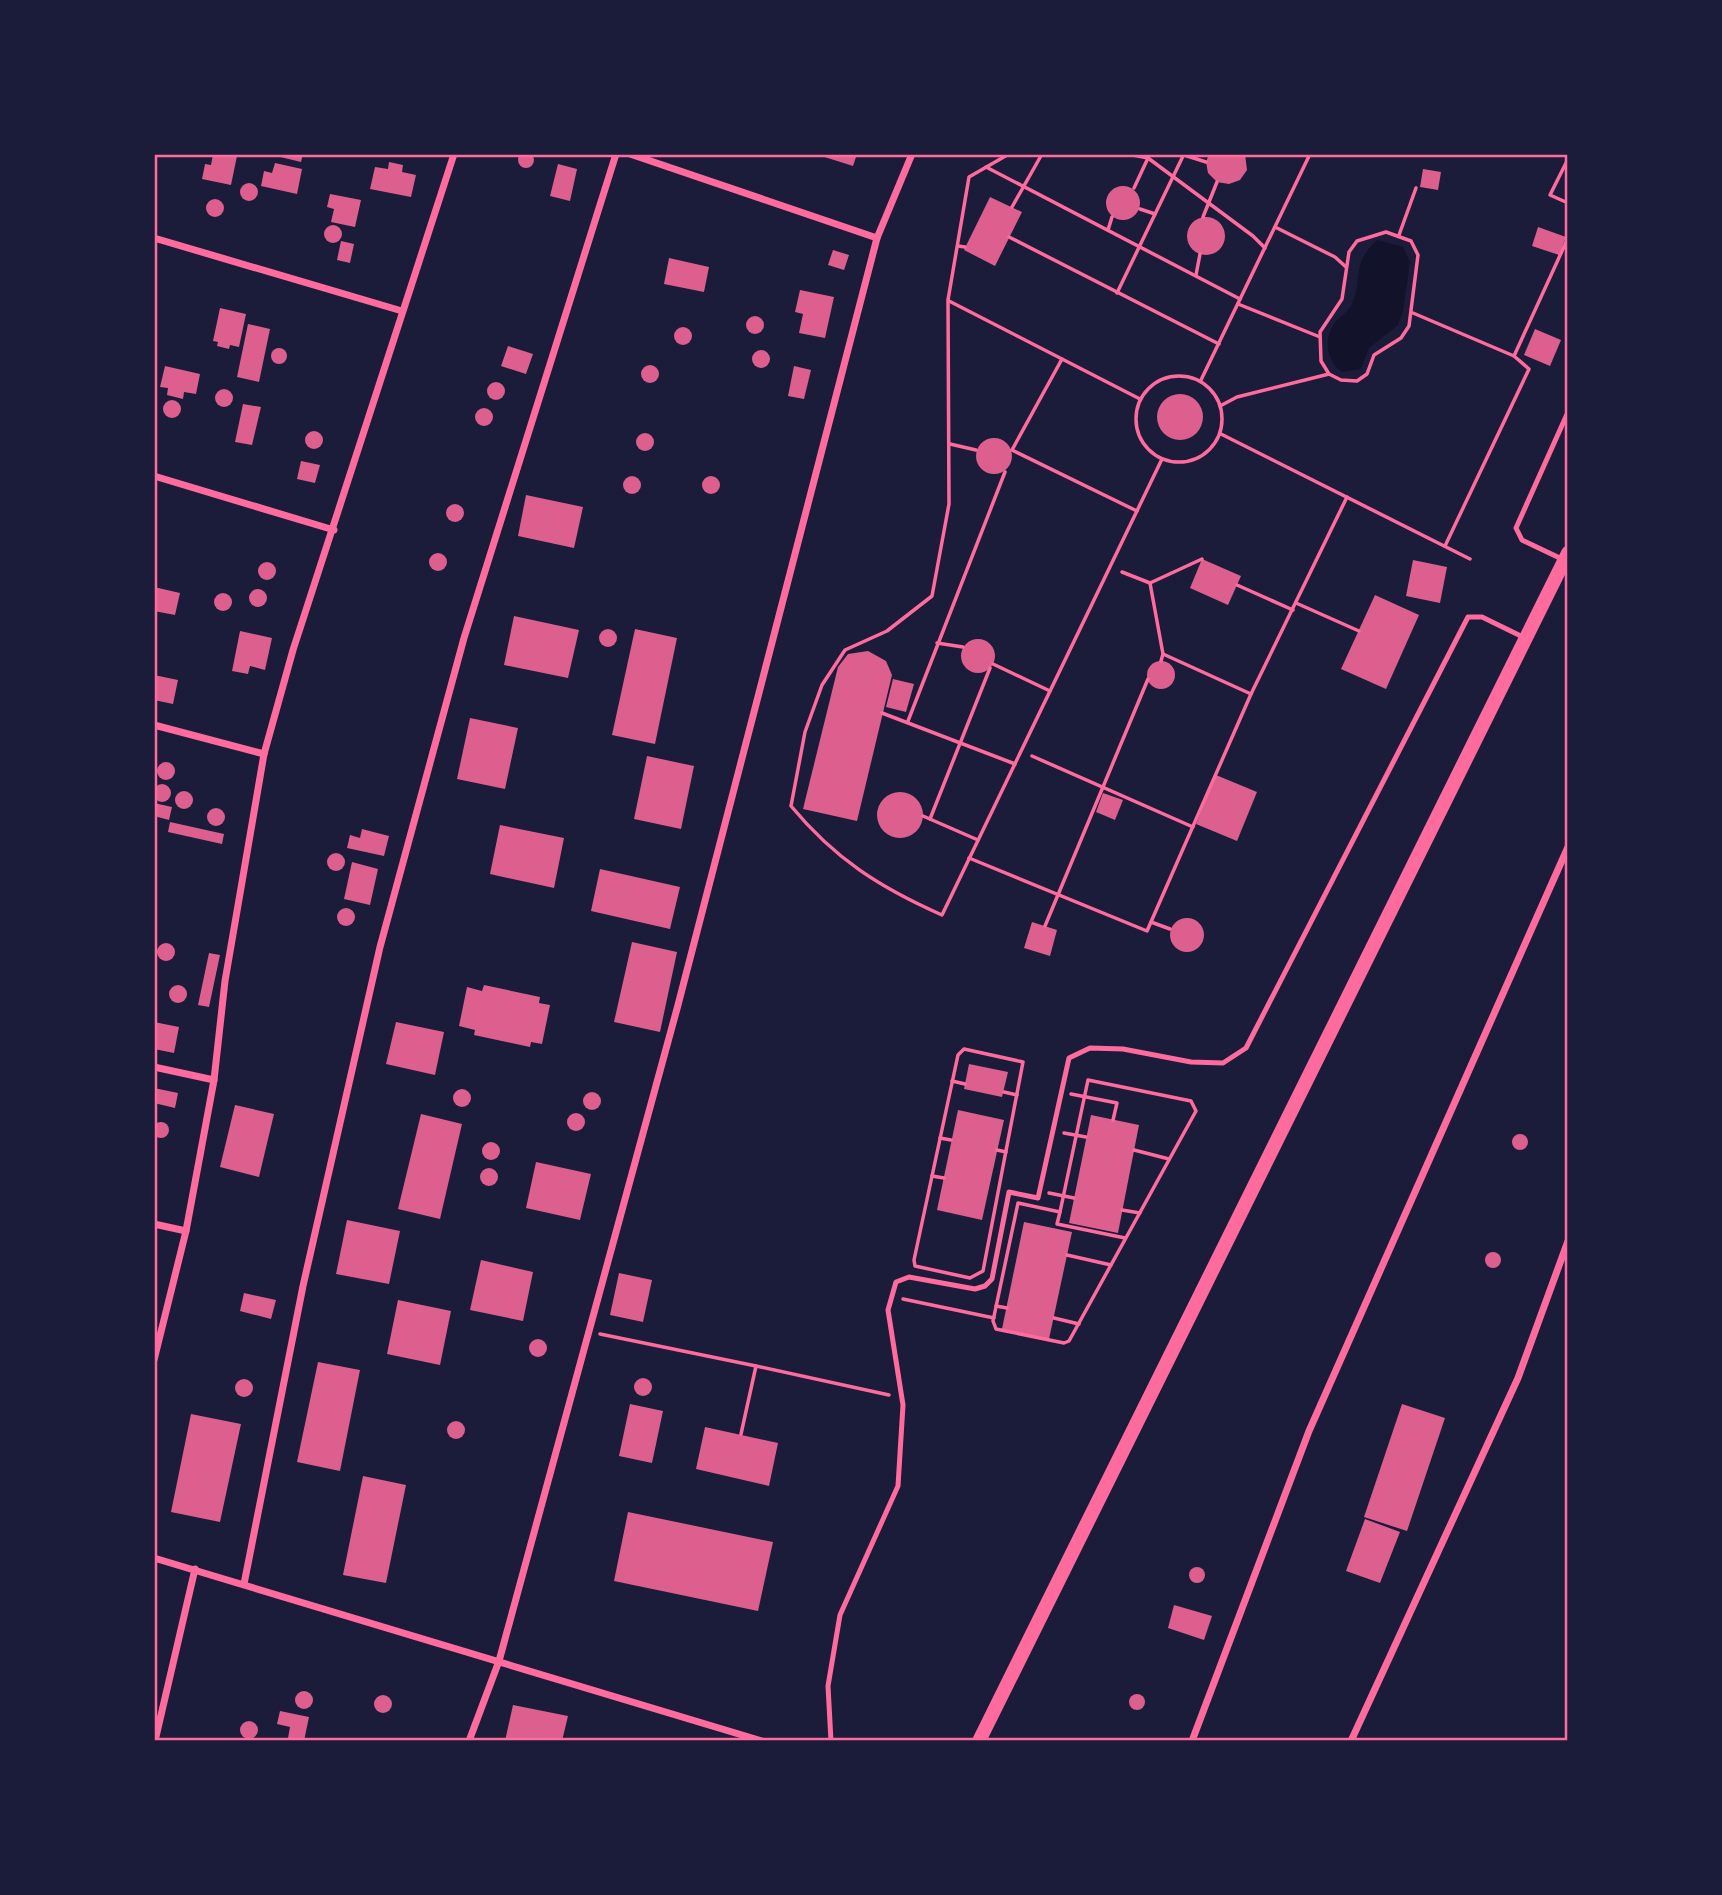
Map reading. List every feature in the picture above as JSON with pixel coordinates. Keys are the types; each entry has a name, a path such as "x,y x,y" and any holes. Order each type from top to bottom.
{"main road":[{"path":"979,1741 1566,557"}],"street":[{"path":"154,1360 186,1231 214,1080 225,981 264,754 293,650 454,154"},
{"path":"244,1584 303,1286 380,947 467,625 616,154"},
{"path":"630,154 877,238"},
{"path":"469,1741 499,1661 678,1005 877,238 912,154"},
{"path":"154,239 402,312"},
{"path":"154,477 334,530"},
{"path":"154,725 264,754"},
{"path":"1192,1741 1309,1430 1568,847"},
{"path":"154,1067 214,1080"},
{"path":"154,1224 186,1231"},
{"path":"1351,1741 1518,1378 1568,1241"},
{"path":"154,1558 762,1741"},
{"path":"156,1741 195,1569"}],"lane":[{"path":"1566,557 1522,540 1516,528 1568,412"},
{"path":"831,1741 828,1686 840,1615 898,1486 901,1397 888,1310 889,1296 896,1282 909,1277 975,1289 985,1286 992,1279 1009,1192 1038,1198 1069,1058 1090,1048 1124,1049 1191,1062 1223,1063 1246,1048 1468,617 1482,617 1525,638"}],"path":[{"path":"1009,154 969,177 948,300 949,504 932,596 887,631 845,650 822,685 805,732 792,806 818,839 847,864 904,898 942,915 1162,459"},
{"path":"1012,207 1042,154"},
{"path":"1128,154 1148,158 1265,248"},
{"path":"1117,293 1184,154 1206,162"},
{"path":"1201,380 1310,154"},
{"path":"1134,188 1148,158"},
{"path":"1568,159 1550,195 1568,203"},
{"path":"986,167 1196,275 1239,302 1320,337"},
{"path":"1203,217 1217,182"},
{"path":"1399,235 1416,188"},
{"path":"1140,209 1155,214"},
{"path":"1108,230 1112,217"},
{"path":"1275,227 1335,257 1347,268"},
{"path":"1386,232 1410,241 1418,255 1413,313 1409,326 1401,338 1374,355 1367,374 1357,381 1341,380 1329,374 1321,361 1320,337 1329,316 1342,299 1347,268 1349,252 1357,241 1386,232"},
{"path":"1009,237 1219,344"},
{"path":"1514,356 1568,238"},
{"path":"958,246 965,247"},
{"path":"1196,275 1200,254"},
{"path":"948,300 1140,398"},
{"path":"1413,313 1514,356 1529,369 1445,546"},
{"path":"1062,359 1012,450 1137,511"},
{"path":"1220,406 1237,397 1329,374"},
{"path":"1184,375 1201,380 1216,394 1223,414 1221,434 1207,453 1185,463 1162,459 1147,449 1138,434 1135,416 1140,398 1151,385 1167,377 1184,375"},
{"path":"1221,434 1470,559"},
{"path":"950,444 976,450"},
{"path":"908,721 1005,471"},
{"path":"969,858 1147,931 1251,694 1347,497"},
{"path":"1122,572 1150,583 1202,559"},
{"path":"1150,583 1163,654 1161,661"},
{"path":"1237,585 1293,610"},
{"path":"1297,603 1359,631"},
{"path":"937,643 963,647"},
{"path":"1163,654 1251,694"},
{"path":"930,819 991,666 1050,691"},
{"path":"1045,926 1100,788 1148,679"},
{"path":"882,713 1015,764"},
{"path":"1032,756 1193,827"},
{"path":"923,816 978,840"},
{"path":"1151,922 1170,929"},
{"path":"964,1049 1023,1062 983,1271 970,1278 915,1266 952,1081 958,1055 964,1049"},
{"path":"1060,1212 1018,1203 993,1318 996,1329 1064,1343 1069,1341 1079,1324 1196,1111 1191,1101 1088,1080 1085,1097 1076,1135 1060,1212 1057,1224 1126,1238"},
{"path":"952,1081 965,1084"},
{"path":"1004,1091 1017,1095"},
{"path":"1061,1092 1117,1103 1113,1120"},
{"path":"1052,1130 1086,1137"},
{"path":"940,1138 951,1140"},
{"path":"997,1150 1006,1152"},
{"path":"1134,1150 1170,1159"},
{"path":"932,1176 944,1178"},
{"path":"1039,1191 1074,1198"},
{"path":"1122,1210 1140,1213"},
{"path":"1067,1255 1111,1265"},
{"path":"889,1296 993,1318"},
{"path":"996,1306 1007,1308"},
{"path":"1054,1318 1079,1324"},
{"path":"589,1332 901,1397"},
{"path":"741,1434 756,1366"}],"shaded area":[{"path":"1377,240 1403,247 1410,262 1403,311 1398,325 1369,348 1361,369 1342,372 1330,357 1328,337 1334,324 1352,304 1360,264"}],"building":[{"path":"526,152 534,160 526,168 518,160"},
{"path":"213,154 237,156 231,185 202,179 205,164 211,165"},
{"path":"268,154 303,154 301,162"},
{"path":"815,154 857,154 853,166"},
{"path":"1209,154 1245,154 1247,170 1240,180 1229,184 1217,182 1208,173 1206,162"},
{"path":"389,162 403,165 402,172 416,175 411,197 370,189 375,167 388,169"},
{"path":"275,163 302,169 297,194 261,186 264,171 272,173"},
{"path":"558,164 577,169 570,201 550,196"},
{"path":"1423,169 1441,172 1438,190 1420,187"},
{"path":"249,183 255,186 258,192 255,198 249,201 243,198 240,192 243,186"},
{"path":"1123,186 1135,191 1140,203 1135,215 1123,220 1111,215 1106,203 1111,191"},
{"path":"330,194 361,200 355,227 331,222 334,209 327,207"},
{"path":"990,197 1022,212 995,266 964,250"},
{"path":"215,199 221,202 224,208 221,214 215,217 209,214 206,208 209,202"},
{"path":"1206,217 1219,223 1225,236 1219,249 1206,255 1193,249 1187,236 1193,223"},
{"path":"333,225 339,228 342,234 339,240 333,243 327,240 324,234 327,228"},
{"path":"1538,227 1566,237 1559,255 1532,246"},
{"path":"341,241 354,244 350,263 337,260"},
{"path":"833,250 849,255 844,270 828,265"},
{"path":"669,258 709,267 704,292 664,284"},
{"path":"800,290 834,297 825,338 799,333 803,314 795,312"},
{"path":"220,308 246,314 239,347 230,345 229,349 217,346 218,342 213,341"},
{"path":"755,316 761,319 764,325 761,331 755,334 749,331 746,325 749,319"},
{"path":"248,324 270,329 259,382 237,377"},
{"path":"683,327 689,330 692,336 689,342 683,345 677,342 674,336 677,330"},
{"path":"1535,329 1561,340 1550,366 1524,355"},
{"path":"508,346 533,354 526,374 501,366"},
{"path":"279,348 285,350 285,362 279,364 273,362 271,356 273,350"},
{"path":"761,350 767,353 770,359 767,365 761,368 755,365 752,359 755,353"},
{"path":"650,365 656,368 659,374 656,380 650,383 644,380 641,374 644,368"},
{"path":"165,366 200,374 196,394 184,392 183,399 167,395 168,388 160,387"},
{"path":"794,366 811,370 804,399 788,396"},
{"path":"496,382 502,385 505,391 502,397 496,400 490,397 487,391 490,385"},
{"path":"224,389 230,392 233,398 230,404 224,407 218,404 215,398 218,392"},
{"path":"1180,394 1196,401 1203,417 1196,433 1180,440 1164,433 1157,417 1164,401"},
{"path":"172,400 178,403 181,409 178,415 172,418 166,415 163,409 166,403"},
{"path":"243,404 261,407 252,445 235,442"},
{"path":"484,408 490,411 493,417 490,423 484,426 478,423 475,417 478,411"},
{"path":"314,431 320,434 323,440 320,446 314,449 308,446 305,440 308,434"},
{"path":"645,433 651,436 654,442 651,448 645,451 639,448 636,442 639,436"},
{"path":"994,438 1007,443 1012,456 1007,469 994,474 981,469 976,456 981,443"},
{"path":"301,461 320,465 315,483 297,479"},
{"path":"632,476 638,479 641,485 638,491 632,494 626,491 623,485 626,479"},
{"path":"711,476 717,479 720,485 717,491 711,494 705,491 702,485 705,479"},
{"path":"526,495 583,507 574,548 518,536"},
{"path":"455,504 461,507 464,513 461,519 455,522 449,519 446,513 449,507"},
{"path":"438,553 444,556 447,562 444,568 438,571 432,568 429,562 432,556"},
{"path":"1202,559 1241,576 1228,605 1190,588"},
{"path":"1413,560 1447,567 1440,603 1406,596"},
{"path":"267,562 273,565 276,571 273,577 267,580 261,577 258,571 261,565"},
{"path":"154,587 180,593 175,615 154,611"},
{"path":"258,589 264,592 267,598 264,604 258,607 252,604 249,598 252,592"},
{"path":"223,593 229,596 232,602 229,608 223,611 217,608 214,602 217,596"},
{"path":"1375,595 1419,615 1386,689 1341,669"},
{"path":"514,616 579,630 568,678 504,665"},
{"path":"608,629 614,632 617,638 614,644 608,647 602,644 599,638 602,632"},
{"path":"635,629 677,638 655,744 612,735"},
{"path":"240,631 272,638 265,670 250,666 248,674 232,671"},
{"path":"978,639 990,644 995,656 990,668 978,673 966,668 961,656 966,644"},
{"path":"868,651 886,661 892,675 857,821 803,809 838,667 848,654"},
{"path":"1161,661 1171,665 1175,675 1171,685 1161,689 1151,685 1147,675 1151,665"},
{"path":"154,675 178,680 173,704 154,700"},
{"path":"893,679 914,684 906,712 886,707"},
{"path":"470,718 518,728 505,789 457,779"},
{"path":"647,756 694,766 681,829 634,819"},
{"path":"166,762 172,765 175,771 172,777 166,780 160,777 157,771 160,765"},
{"path":"1216,775 1257,792 1237,841 1196,824"},
{"path":"162,784 168,787 171,793 168,799 162,802 156,799 153,793 156,787"},
{"path":"184,791 190,794 193,800 190,806 184,809 178,806 175,800 178,794"},
{"path":"900,792 916,799 923,815 916,831 900,838 884,831 877,815 884,799"},
{"path":"1103,793 1123,800 1115,820 1096,812"},
{"path":"154,803 172,807 169,820 154,816"},
{"path":"216,808 222,811 225,817 222,823 216,826 210,823 207,817 210,811"},
{"path":"170,822 224,834 222,844 168,832"},
{"path":"500,825 564,838 554,888 490,874"},
{"path":"362,829 389,836 384,856 347,848 350,835 360,838"},
{"path":"336,853 342,856 345,862 342,868 336,871 330,868 327,862 330,856"},
{"path":"352,862 378,869 370,905 344,899"},
{"path":"600,869 680,887 670,929 591,911"},
{"path":"346,908 352,911 355,917 352,923 346,926 340,923 337,917 340,911"},
{"path":"1187,918 1199,923 1204,935 1199,947 1187,952 1175,947 1170,935 1175,923"},
{"path":"1032,922 1057,930 1050,956 1024,948"},
{"path":"632,942 677,952 660,1032 614,1022"},
{"path":"166,943 172,946 175,952 172,958 166,961 160,958 157,952 160,946"},
{"path":"209,953 220,955 209,1007 198,1005"},
{"path":"178,985 184,988 187,994 184,1000 178,1003 172,1000 169,994 172,988"},
{"path":"484,985 540,997 539,1003 550,1005 542,1044 531,1042 530,1047 474,1035 475,1030 459,1026 467,987 482,991"},
{"path":"154,1022 179,1027 174,1053 154,1049"},
{"path":"396,1022 444,1032 435,1075 386,1064"},
{"path":"969,1064 1008,1072 1002,1097 964,1089"},
{"path":"154,1088 178,1093 175,1108 154,1103"},
{"path":"462,1089 468,1092 471,1098 468,1104 462,1107 456,1104 453,1098 456,1092"},
{"path":"592,1092 598,1095 601,1101 598,1107 592,1110 586,1107 583,1101 586,1095"},
{"path":"235,1105 274,1114 259,1177 220,1167"},
{"path":"958,1110 1004,1120 982,1220 937,1210"},
{"path":"576,1113 582,1116 585,1122 582,1128 576,1131 570,1128 567,1122 570,1116"},
{"path":"421,1114 462,1124 440,1219 398,1209"},
{"path":"1091,1115 1139,1125 1118,1233 1069,1223"},
{"path":"158,1122 164,1122 169,1130 167,1136 158,1138 153,1133 153,1127"},
{"path":"1520,1134 1526,1136 1526,1148 1520,1150 1514,1148 1512,1142 1514,1136"},
{"path":"491,1142 497,1145 500,1151 497,1157 491,1160 485,1157 482,1151 485,1145"},
{"path":"536,1162 591,1174 580,1220 526,1208"},
{"path":"489,1168 495,1171 498,1177 495,1183 489,1186 483,1183 480,1177 483,1171"},
{"path":"347,1220 400,1231 389,1284 336,1274"},
{"path":"1024,1222 1072,1232 1049,1339 1002,1329"},
{"path":"1493,1252 1499,1254 1499,1266 1493,1268 1487,1266 1485,1260 1487,1254"},
{"path":"481,1260 533,1272 523,1321 470,1310"},
{"path":"619,1273 652,1280 643,1322 610,1315"},
{"path":"244,1293 276,1300 271,1319 240,1311"},
{"path":"398,1300 451,1311 440,1365 387,1354"},
{"path":"538,1339 544,1342 547,1348 544,1354 538,1357 532,1354 529,1348 532,1342"},
{"path":"318,1362 360,1370 340,1471 297,1462"},
{"path":"643,1378 649,1381 652,1387 649,1393 643,1396 637,1393 634,1387 637,1381"},
{"path":"244,1379 250,1382 253,1388 250,1394 244,1397 238,1394 235,1388 238,1382"},
{"path":"630,1404 663,1411 652,1463 619,1456"},
{"path":"1402,1404 1445,1418 1407,1531 1364,1517"},
{"path":"191,1414 241,1424 220,1522 171,1512"},
{"path":"456,1421 462,1424 465,1430 462,1436 456,1439 450,1436 447,1430 450,1424"},
{"path":"705,1427 778,1443 769,1486 696,1469"},
{"path":"363,1476 406,1485 386,1583 343,1575"},
{"path":"628,1512 773,1542 758,1611 614,1581"},
{"path":"1365,1519 1400,1532 1380,1583 1346,1571"},
{"path":"1197,1567 1203,1569 1203,1581 1197,1583 1191,1581 1189,1575 1191,1569"},
{"path":"1174,1605 1212,1616 1204,1640 1168,1628"},
{"path":"304,1691 310,1694 313,1700 310,1706 304,1709 298,1706 295,1700 298,1694"},
{"path":"1137,1694 1143,1696 1143,1708 1137,1710 1131,1708 1129,1702 1131,1696"},
{"path":"383,1695 389,1698 392,1704 389,1710 383,1713 377,1710 374,1704 377,1698"},
{"path":"513,1705 568,1716 562,1741 505,1741"},
{"path":"280,1711 309,1717 304,1741 288,1738 290,1727 277,1724"},
{"path":"249,1721 255,1724 258,1730 255,1736 249,1739 243,1736 240,1730 243,1724"}]}
